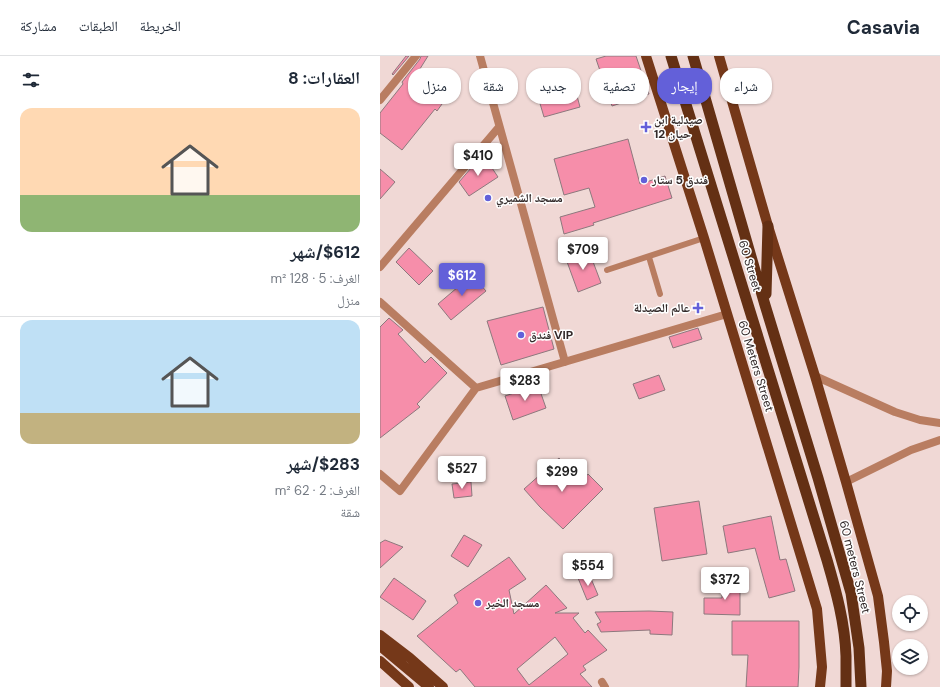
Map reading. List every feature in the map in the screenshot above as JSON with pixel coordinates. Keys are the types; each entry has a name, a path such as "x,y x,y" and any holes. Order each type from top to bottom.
{"highway":[{"name":"60 Street","path":"671,56 805,485"},
{"name":"60 Street","path":"693,56 765,305 818,478"},
{"path":"765,305 768,226"},
{"name":"60 meters Street","path":"818,478 851,593 859,648 860,687"},
{"name":"60 meters Street","path":"805,485 836,593 846,655 846,687"}],"main road":[{"name":"60 Meters Street","path":"646,56 704,238 817,609 822,667 820,687"},
{"name":"60 Meters Street","path":"719,56 768,226 815,376 878,596 887,671 886,687"},
{"path":"380,635 410,658 443,687"},
{"path":"380,646 429,687"},
{"path":"380,661 409,687"}],"street":[{"path":"380,100 416,56"},
{"path":"480,56 565,362"},
{"path":"380,267 499,127"},
{"path":"380,302 476,388"},
{"path":"380,474 400,491 476,388 727,314"},
{"path":"815,376 895,412 920,420 940,422"},
{"path":"846,482 911,450 940,440"}],"lane":[{"path":"606,270 704,238"},
{"path":"649,257 660,294"}],"building":[{"path":"406,56 409,56 393,75 392,74"},
{"path":"421,56 428,56 420,68 413,68"},
{"path":"606,56 636,56 640,68 599,68 596,59"},
{"path":"408,74 408,104 442,104 437,111 435,109 402,150 380,133 380,113 403,84 402,82"},
{"path":"540,104 579,104 580,107 544,117"},
{"path":"628,139 640,184 665,176 672,198 593,223 594,225 564,234 560,217 595,207 589,188 564,195 554,159"},
{"path":"484,156 498,177 469,196 459,182 478,160"},
{"path":"380,169 395,182 380,199"},
{"path":"409,248 433,271 419,285 396,262"},
{"path":"589,251 601,283 578,292 566,259"},
{"path":"472,275 486,291 451,320 438,304"},
{"name":"فندق VIP","path":"543,307 554,349 501,365 487,321"},
{"path":"389,318 403,330 398,334 425,363 431,357 447,373 417,404 420,407 380,438 380,327"},
{"path":"698,328 702,339 673,348 669,337"},
{"path":"659,375 665,390 639,399 633,384"},
{"path":"538,385 546,408 513,420 505,396"},
{"path":"559,458 581,482 588,474 603,489 563,529 524,489"},
{"path":"471,482 472,496 454,498 452,484"},
{"path":"699,501 707,554 662,561 654,508"},
{"path":"771,516 780,560 786,559 795,591 769,598 755,548 728,553 723,526"},
{"path":"464,535 482,545 468,567 451,556"},
{"path":"385,540 403,547 380,568 380,543"},
{"path":"509,557 526,579 509,590 514,614 546,585 567,608 555,613 579,613 573,618 585,633 588,630 607,650 583,666 586,670 580,674 592,687 475,687 460,669 456,672 417,636 458,603 454,595","holes":["555,637 568,654 529,685 517,669"]},
{"path":"589,574 598,595 587,600 578,578"},
{"path":"394,578 426,601 413,620 380,597"},
{"path":"722,581 740,581 740,615 704,614 704,598 722,598"},
{"path":"595,612 673,612 672,635 650,634 650,630 601,632 597,624 601,622"},
{"path":"732,621 799,621 798,687 746,687 748,655 732,655"}],"place":[{"name":"صيدلية ابن حيان 12","path":"646,127"},
{"name":"فندق 5 ستار","path":"644,180"},
{"name":"مسجد الشميري","path":"488,198"},
{"name":"عالم الصيدلة","path":"698,308"},
{"name":"فندق VIP","path":"521,335"},
{"name":"مسجد الخير","path":"478,603"}]}
